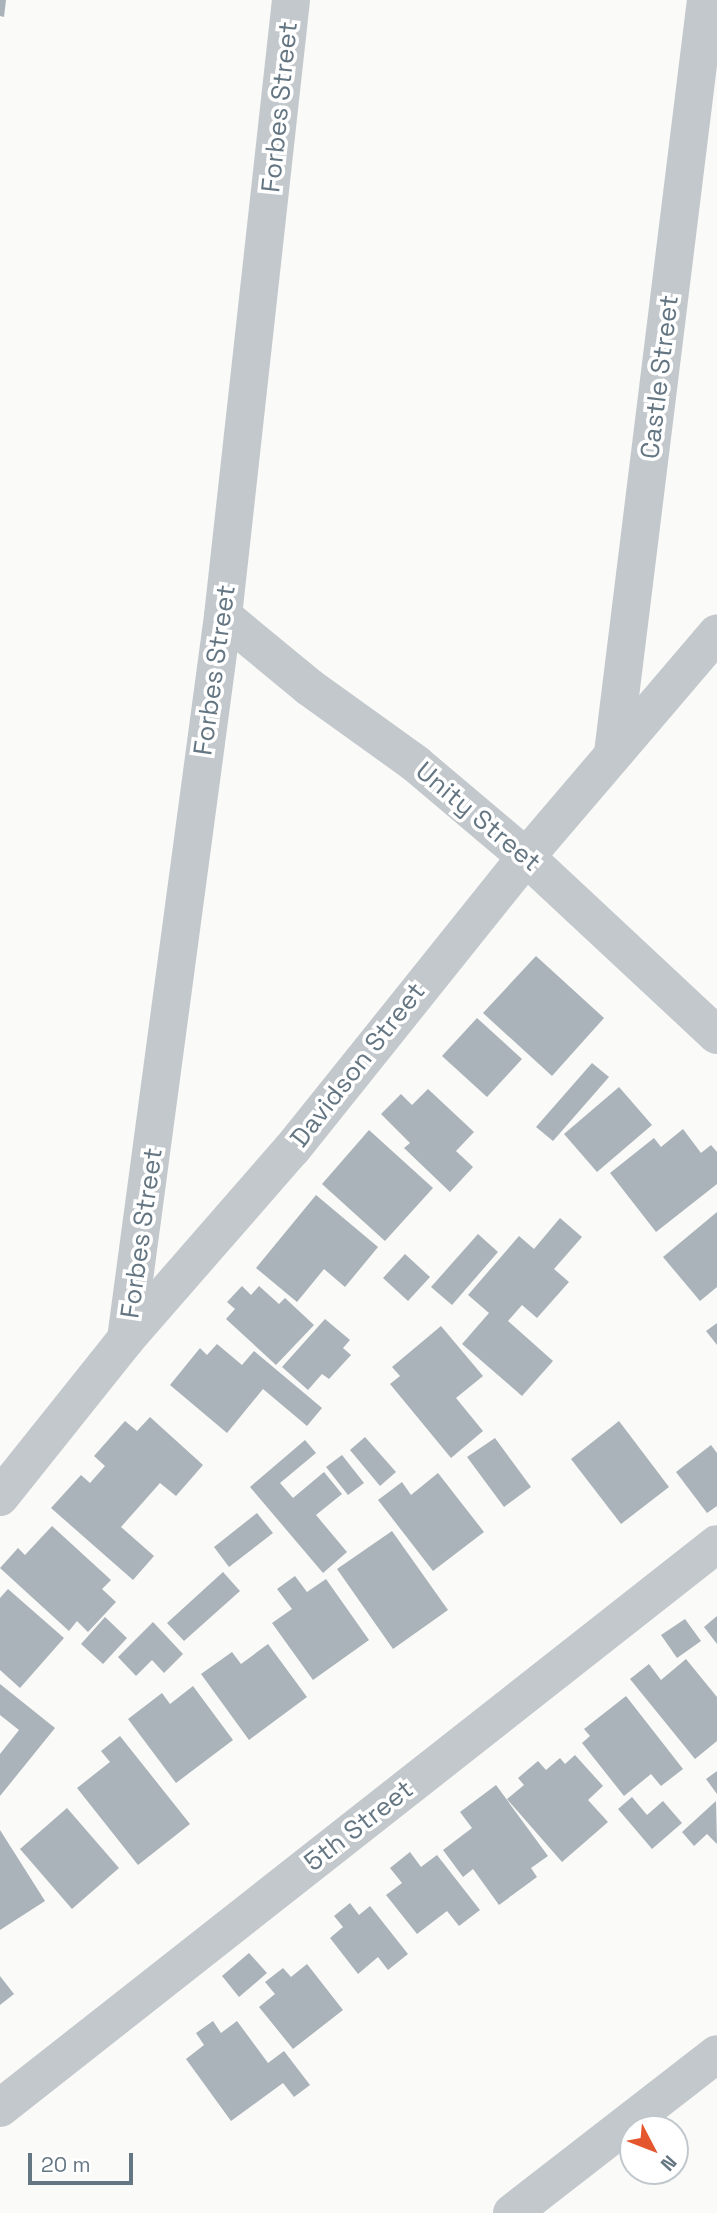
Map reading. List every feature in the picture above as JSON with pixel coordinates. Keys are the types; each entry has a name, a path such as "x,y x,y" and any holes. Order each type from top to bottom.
{"street":[{"name":"Forbes Street","path":"126,1339 223,616 291,0"},
{"name":"Castle Street","path":"614,753 706,0"},
{"name":"Unity Street","path":"223,616 309,687 416,764 526,857 717,1035"},
{"name":"Davidson Street","path":"0,1497 126,1339 292,1149 526,857 717,633"},
{"name":"5th Street","path":"0,2108 717,1544"},
{"path":"512,2213 717,2054"}],"building":[{"path":"0,0 6,0 4,17 0,16"},
{"path":"536,956 604,1018 552,1076 483,1013"},
{"path":"477,1018 522,1059 487,1097 442,1056"},
{"path":"592,1063 609,1077 553,1141 536,1127"},
{"path":"619,1087 652,1125 597,1172 564,1134"},
{"path":"428,1089 474,1132 456,1151 473,1167 450,1192 404,1148 410,1143 381,1114 401,1094 412,1105"},
{"path":"683,1129 701,1153 711,1145 717,1152 717,1184 656,1232 610,1173 654,1138 661,1147"},
{"path":"369,1130 433,1188 385,1241 322,1184"},
{"path":"316,1195 378,1247 345,1287 324,1269 297,1302 256,1268"},
{"path":"717,1212 717,1287 700,1301 663,1257"},
{"path":"560,1218 582,1237 554,1269 569,1282 537,1318 522,1305 508,1321 553,1361 522,1396 462,1344 489,1313 468,1295 519,1236 534,1249"},
{"path":"478,1234 498,1252 452,1305 431,1287"},
{"path":"405,1254 430,1277 408,1301 383,1278"},
{"path":"242,1286 251,1295 259,1286 279,1304 285,1298 314,1325 276,1365 226,1319 235,1309 227,1302"},
{"path":"325,1319 350,1340 343,1348 351,1355 329,1379 322,1374 308,1390 282,1367"},
{"path":"717,1323 717,1345 706,1331"},
{"path":"441,1326 483,1376 456,1398 483,1431 451,1458 390,1384 400,1376 392,1367"},
{"path":"217,1344 242,1365 254,1351 322,1408 307,1426 263,1389 227,1433 170,1385 200,1348 207,1355"},
{"path":"150,1417 203,1465 176,1496 160,1483 121,1527 154,1556 133,1580 51,1508 81,1475 90,1483 105,1466 94,1456 125,1421 137,1431"},
{"path":"619,1421 669,1487 621,1524 571,1459"},
{"path":"365,1437 396,1472 380,1486 350,1450"},
{"path":"495,1438 531,1487 504,1507 467,1457"},
{"path":"305,1440 316,1453 280,1483 293,1498 324,1472 342,1494 316,1515 347,1552 323,1573 250,1487"},
{"path":"711,1445 717,1453 717,1506 707,1513 676,1472"},
{"path":"342,1455 364,1483 348,1495 326,1467"},
{"path":"438,1473 484,1532 433,1571 378,1500 402,1482 411,1495"},
{"path":"257,1513 273,1533 229,1567 214,1547"},
{"path":"52,1526 111,1580 102,1589 116,1602 88,1632 77,1621 69,1631 0,1568 18,1548 25,1555"},
{"path":"392,1531 448,1610 393,1649 337,1569"},
{"path":"223,1572 240,1591 184,1641 167,1623"},
{"path":"295,1576 307,1592 326,1579 369,1640 313,1680 272,1623 292,1609 277,1589"},
{"path":"8,1589 64,1638 20,1688 0,1670 0,1598"},
{"path":"717,1616 717,1644 704,1627"},
{"path":"105,1617 127,1638 103,1664 81,1644"},
{"path":"685,1619 701,1641 677,1658 661,1635"},
{"path":"153,1622 183,1654 164,1673 152,1660 136,1676 118,1657"},
{"path":"268,1644 307,1697 249,1740 201,1674 232,1652 241,1664"},
{"path":"686,1659 717,1697 717,1741 695,1759 630,1679 649,1664 661,1680"},
{"path":"0,1684 55,1728 0,1796 0,1754 19,1730 0,1715"},
{"path":"193,1686 233,1740 176,1783 128,1719 162,1693 170,1704"},
{"path":"626,1696 683,1769 661,1786 651,1774 624,1796 582,1743 590,1736 584,1729"},
{"path":"120,1736 190,1824 138,1865 77,1788 110,1762 101,1751"},
{"path":"575,1755 603,1786 588,1800 608,1822 562,1862 507,1799 524,1785 518,1778 538,1761 546,1770 560,1758 565,1764"},
{"path":"717,1771 717,1794 706,1779"},
{"path":"496,1785 548,1856 531,1868 537,1877 499,1905 473,1869 463,1877 443,1850 472,1828 460,1812"},
{"path":"632,1797 647,1815 663,1801 682,1823 652,1849 618,1809"},
{"path":"716,1801 717,1844 707,1834 694,1846 682,1832"},
{"path":"67,1808 119,1868 72,1909 20,1849"},
{"path":"0,1830 45,1901 0,1930"},
{"path":"410,1852 421,1867 437,1855 480,1910 459,1926 447,1911 417,1934 386,1895 402,1883 390,1868"},
{"path":"350,1903 359,1915 370,1906 408,1954 388,1970 378,1957 358,1974 330,1938 343,1927 334,1916"},
{"path":"249,1953 267,1973 239,1997 222,1976"},
{"path":"307,1964 343,2010 293,2049 259,2007 275,1994 265,1982 283,1968 291,1977"},
{"path":"0,1976 14,1994 0,2005"},
{"path":"213,2021 221,2033 237,2021 268,2063 284,2051 310,2085 294,2097 283,2083 231,2121 186,2059 204,2045 196,2033"}]}
